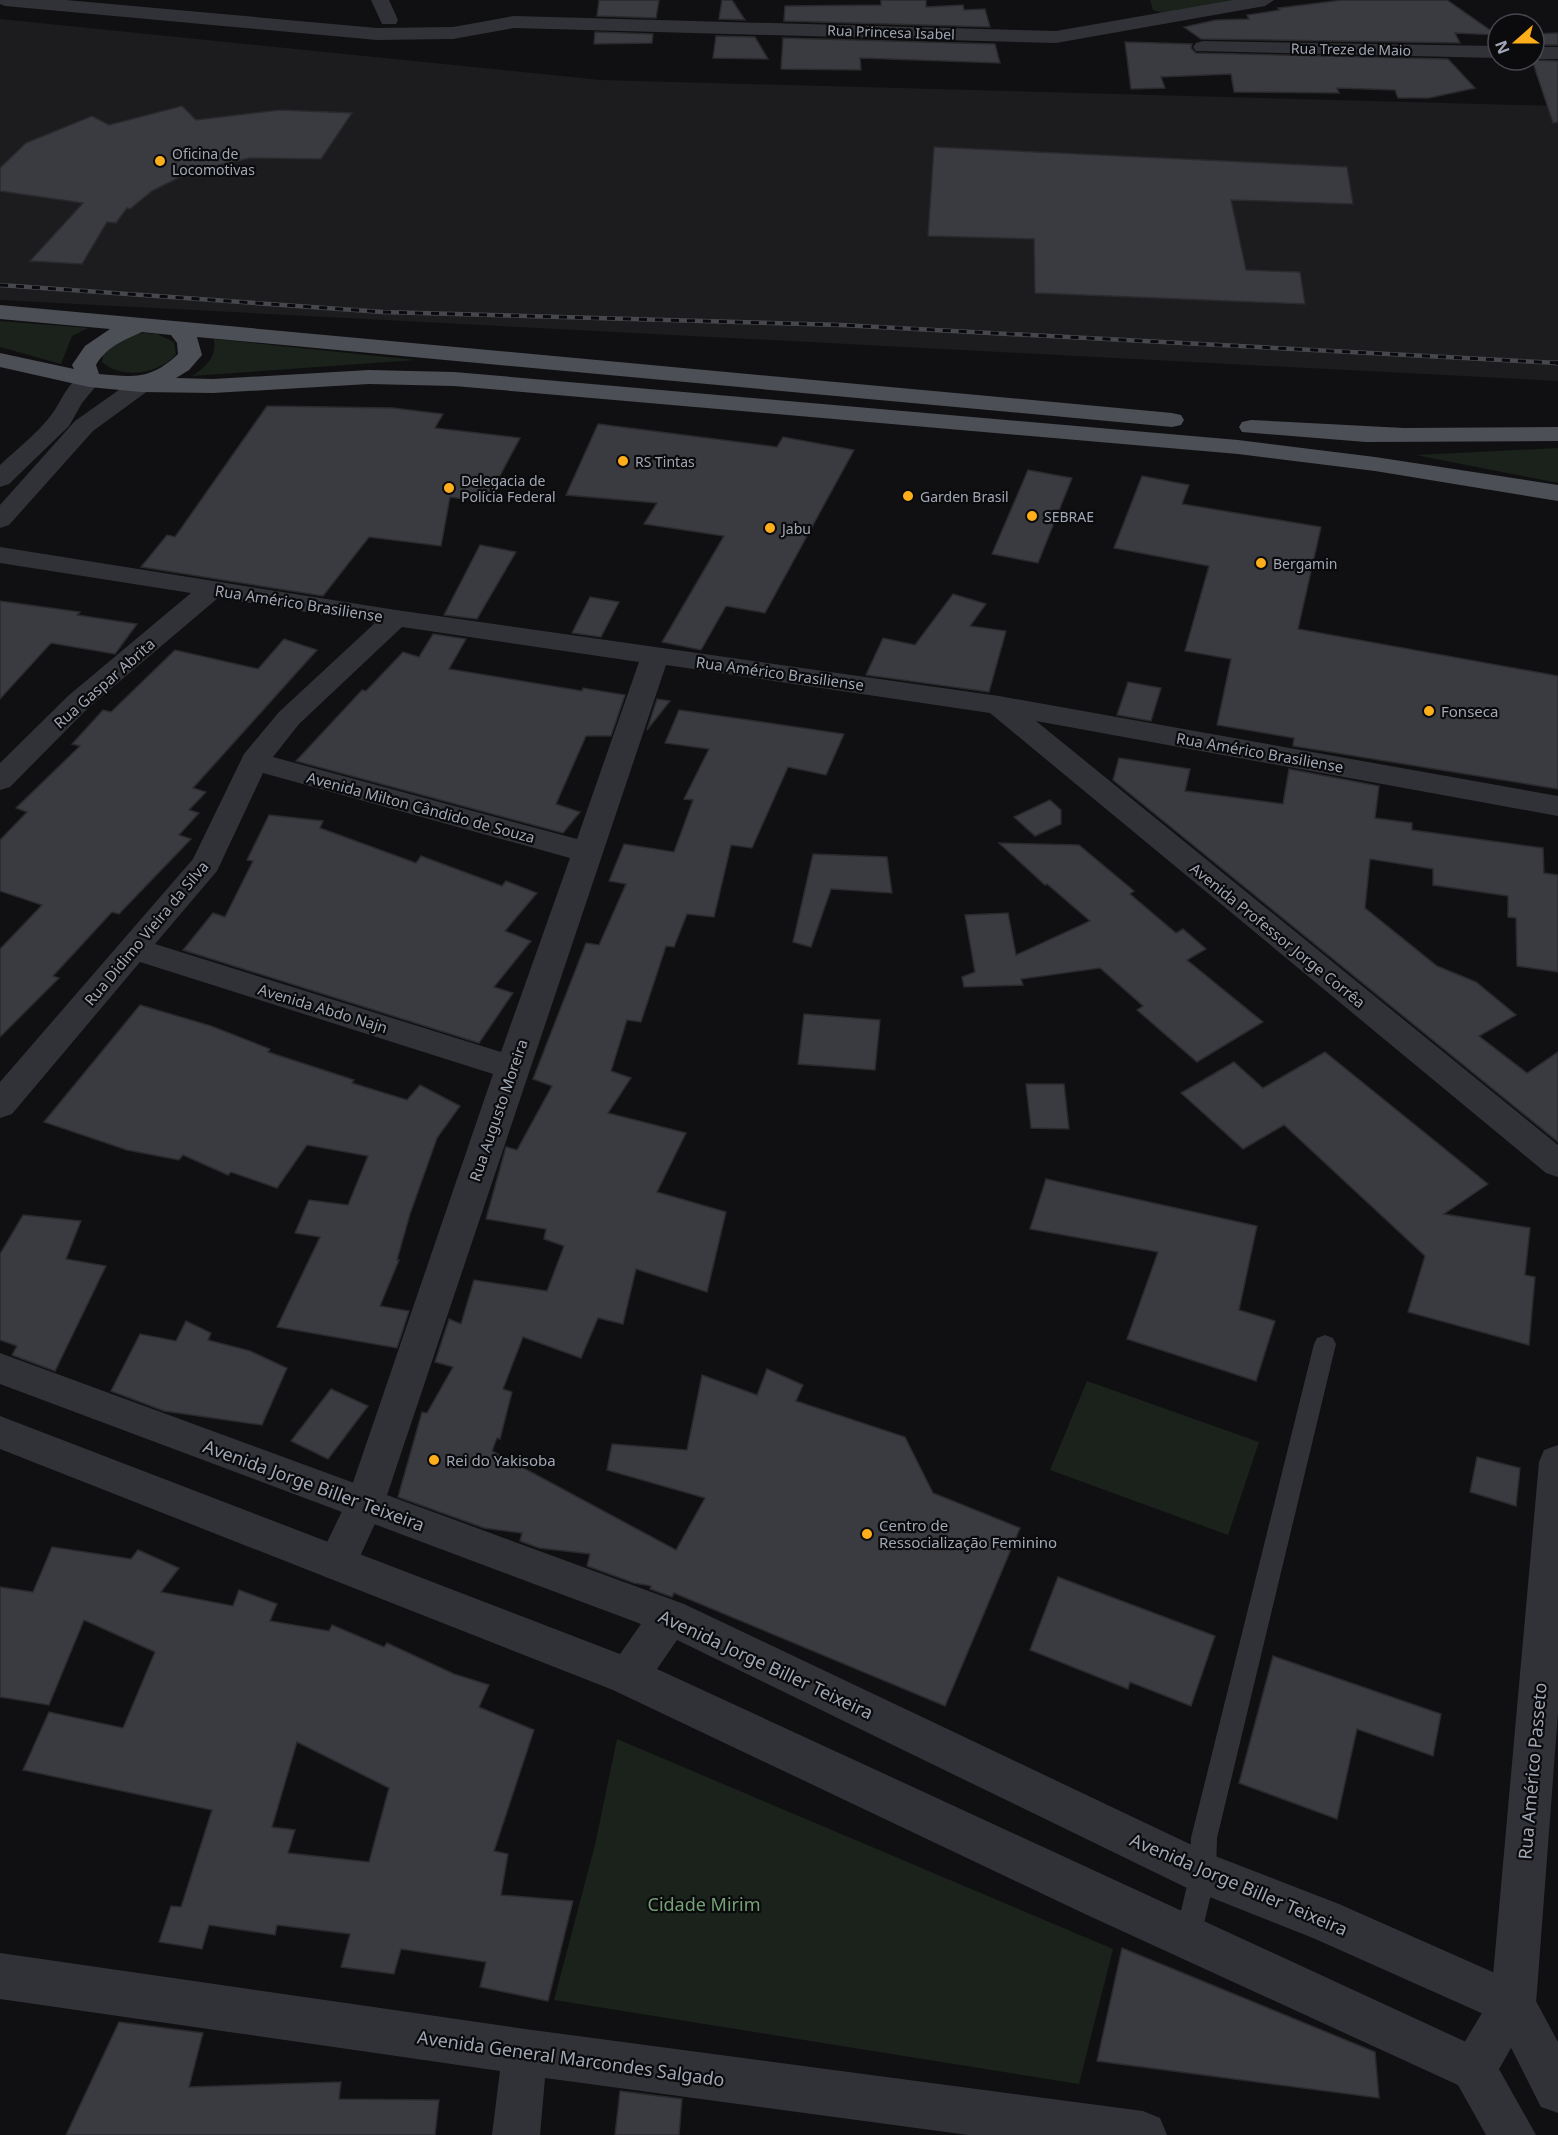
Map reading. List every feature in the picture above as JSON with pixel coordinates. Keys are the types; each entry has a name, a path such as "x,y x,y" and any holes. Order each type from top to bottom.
{"main road":[{"path":"0,312 1340,435 1442,438 1558,434"},
{"path":"89,380 84,365 90,352 104,340 137,326"},
{"path":"141,385 170,373 182,365 190,355 189,342 179,330"},
{"path":"0,360 89,380 141,385 213,386 369,377 454,378 891,419 1238,447 1375,464 1558,493"}],"street":[{"name":"Rua Princesa Isabel","path":"5,0 377,34 453,33 510,14 1056,37 1128,17 1265,0"},
{"path":"380,0 389,20"},
{"name":"Rua Treze de Maio","path":"1203,46 1486,52"},
{"path":"0,479 60,421 71,400 89,380"},
{"path":"0,520 84,426 141,385"},
{"name":"Rua Américo Brasiliense","path":"0,555 396,618 999,705 1558,806"},
{"name":"Rua Gaspar Abrita","path":"0,780 78,702 212,589"},
{"name":"Rua Didimo Vieira da Silva","path":"0,1105 206,864 254,761 289,718 396,618"},
{"name":"Rua Augusto Moreira","path":"337,1563 365,1504 512,1068 655,656"},
{"name":"Avenida Professor Jorge Corrêa","path":"999,705 1558,1164"},
{"name":"Avenida Milton Cândido de Souza","path":"254,761 587,852"},
{"name":"Avenida Abdo Najn","path":"135,949 512,1068"},
{"name":"Avenida Jorge Biller Teixeira","path":"0,1368 670,1617 1203,1873 1323,1920 1513,2004"},
{"path":"0,1432 628,1676 1090,1893 1188,1936 1474,2069 1512,2135"},
{"name":"Rua Américo Passeto","path":"1474,2069 1513,2004 1558,1462"},
{"path":"628,1676 670,1617"},
{"name":"Avenida General Marcondes Salgado","path":"0,1977 525,2052 1143,2135"},
{"path":"1513,2004 1558,2090"},
{"path":"516,2135 525,2052"}],"lane":[{"path":"1188,1936 1203,1873 1204,1838 1325,1344"}],"shaded area":[{"path":"0,19 601,80 1558,106 1558,381 0,300"}],"green space":[{"path":"1150,0 1240,0 1169,15 1153,10"},
{"path":"0,321 88,328 72,336 61,364 0,347"},
{"path":"132,334 157,334 174,342 176,354 160,366 140,372 120,371 102,362 103,349"},
{"path":"214,339 416,360 192,376 212,357"},
{"path":"1558,448 1558,483 1416,455"},
{"path":"1087,1381 1259,1442 1228,1535 1050,1470"},
{"name":"Cidade Mirim","path":"617,1739 1113,1949 1079,2084 554,2000 595,1845"}],"building":[{"path":"599,0 659,0 656,18 597,16"},
{"path":"722,0 732,0 745,20 719,19"},
{"path":"881,0 926,0 926,7 963,5 964,10 985,9 990,27 784,21 785,6 881,5"},
{"path":"1343,0 1447,0 1486,27 1486,34 1455,33 1460,43 1201,39 1184,27 1216,20 1249,19 1247,15 1280,10 1278,8"},
{"path":"595,32 653,34 652,43 594,44"},
{"path":"1558,33 1558,45 1546,45 1546,34"},
{"path":"716,36 755,37 768,59 713,58"},
{"path":"783,38 995,44 1000,63 860,58 861,70 781,69"},
{"path":"1125,42 1192,44 1191,48 1196,53 1448,59 1475,88 1429,98 1398,98 1395,90 1337,88 1339,93 1234,92 1231,74 1161,77 1165,88 1131,89"},
{"path":"1546,61 1558,61 1558,122 1553,123 1536,72 1546,72"},
{"name":"Oficina de Locomotivas","path":"182,106 196,120 280,110 352,113 321,159 250,158 190,172 152,191 130,209 127,208 116,223 107,222 82,264 30,261 83,203 0,191 0,168 26,143 92,116 109,125"},
{"path":"934,147 1347,167 1353,204 1231,200 1246,270 1300,272 1305,304 1035,293 1034,239 928,236"},
{"path":"267,406 393,408 443,414 435,428 520,438 486,502 450,497 441,546 369,537 323,596 141,567 167,535 175,537"},
{"path":"598,424 777,447 783,437 854,450 765,613 726,606 701,650 662,642 724,536 644,524 657,503 566,495"},
{"name":"SEBRAE","path":"1028,470 1072,478 1038,563 992,554"},
{"path":"1142,476 1189,485 1182,504 1321,527 1298,629 1558,676 1558,789 1293,746 1294,738 1217,725 1231,659 1185,651 1209,566 1114,548"},
{"path":"480,545 516,552 477,619 444,615"},
{"path":"953,594 986,604 970,626 1006,631 989,692 866,675 883,638 915,645"},
{"path":"590,597 619,602 601,637 572,633"},
{"path":"0,601 80,612 77,615 137,624 115,654 51,643 0,699"},
{"path":"433,634 466,639 449,669 582,691 583,688 625,695 611,736 586,736 556,804 580,812 563,833 296,761 362,690 366,691 403,652 419,657"},
{"path":"284,639 317,650 193,788 206,792 189,810 199,813 179,835 191,839 119,914 112,912 53,976 59,978 0,1037 0,949 42,905 0,891 0,840 27,812 16,808 80,746 72,744 103,710 111,712 175,650 258,669"},
{"path":"1128,682 1161,688 1151,721 1117,715"},
{"path":"657,699 670,701 647,730"},
{"path":"679,710 844,734 826,775 788,767 752,848 731,845 714,917 687,914 674,947 666,946 641,1022 627,1020 611,1071 631,1078 608,1113 686,1133 657,1192 726,1212 707,1292 636,1269 623,1324 598,1318 581,1358 523,1337 503,1389 512,1392 500,1439 497,1438 492,1451 676,1550 705,1498 607,1470 612,1444 687,1450 702,1375 757,1395 767,1369 803,1385 796,1401 905,1437 933,1493 1020,1528 945,1706 674,1593 672,1597 650,1589 651,1586 634,1583 587,1566 590,1554 539,1548 520,1541 522,1533 484,1528 398,1497 422,1412 427,1413 453,1367 435,1362 449,1319 461,1324 474,1280 547,1291 564,1246 544,1239 546,1229 486,1219 506,1147 517,1150 552,1086 533,1079 586,943 599,945 626,884 609,881 624,844 674,852 693,800 684,799 709,749 665,743"},
{"path":"1119,758 1190,769 1185,791 1283,804 1289,769 1379,786 1375,818 1412,823 1412,830 1543,848 1544,873 1558,875 1558,972 1517,966 1516,918 1508,917 1508,896 1433,885 1433,869 1370,859 1365,908 1437,966 1476,982 1516,1015 1479,1036 1527,1073 1558,1052 1558,1142 1113,780"},
{"path":"1050,800 1061,810 1061,824 1035,836 1014,817"},
{"path":"269,815 323,821 320,828 416,863 421,856 502,886 506,881 537,893 505,931 531,941 494,987 513,993 479,1043 183,950 213,913 225,917 253,861 247,860"},
{"path":"999,843 1079,845 1134,891 1130,894 1176,933 1183,929 1206,949 1187,960 1263,1022 1197,1062 1137,1010 1143,1006 1100,968 1021,979 1023,985 964,987 962,977 975,972 965,915 1008,913 1016,955 1090,921 1047,884 1045,885"},
{"path":"813,854 887,857 892,893 831,889 811,947 793,942"},
{"path":"140,1005 211,1026 270,1049 268,1052 354,1080 352,1083 407,1100 420,1085 460,1106 437,1138 410,1214 397,1260 399,1260 380,1306 409,1311 397,1348 277,1327 320,1237 295,1233 309,1200 348,1205 368,1156 307,1145 277,1188 231,1172 228,1175 183,1155 179,1160 127,1150 44,1122"},
{"path":"804,1014 880,1020 875,1070 798,1064"},
{"path":"1325,1052 1488,1184 1444,1214 1530,1228 1525,1275 1535,1277 1529,1345 1408,1312 1425,1256 1284,1125 1243,1149 1181,1093 1234,1062 1263,1088"},
{"path":"1026,1084 1064,1084 1069,1129 1031,1128"},
{"path":"1046,1179 1257,1226 1239,1310 1275,1321 1256,1381 1127,1339 1158,1252 1030,1229"},
{"path":"23,1215 81,1221 66,1259 106,1266 55,1371 12,1355 17,1346 0,1340 0,1254"},
{"path":"186,1321 211,1333 208,1340 250,1351 287,1368 262,1425 164,1411 111,1391 140,1334 176,1341"},
{"path":"331,1389 368,1406 328,1459 291,1441"},
{"path":"1477,1457 1520,1468 1516,1506 1470,1492"},
{"path":"52,1547 131,1559 138,1550 179,1568 161,1592 233,1606 239,1590 277,1604 270,1621 329,1631 332,1625 384,1647 387,1643 454,1674 489,1685 479,1707 534,1730 494,1851 508,1854 501,1895 573,1901 548,2001 480,1987 486,1962 401,1949 394,1974 341,1967 350,1934 277,1925 275,1935 209,1925 202,1949 159,1942 171,1906 181,1907 212,1810 23,1770 49,1712 123,1728 155,1652 84,1620 49,1705 0,1697 0,1587 33,1592","holes":["297,1742 389,1788 369,1862 288,1853 295,1830 272,1827"]},
{"path":"1058,1577 1215,1636 1191,1706 1130,1682 1128,1689 1030,1650"},
{"path":"1273,1656 1441,1714 1433,1756 1357,1729 1337,1819 1239,1783"},
{"path":"1122,1948 1375,2052 1379,2098 1097,2061"},
{"path":"119,2022 203,2033 189,2087 341,2082 339,2099 439,2100 435,2135 66,2135"},
{"path":"620,2091 682,2099 679,2135 615,2135"}],"railway":[{"path":"0,285 383,312 841,325 1558,363 1556,363"}],"place":[{"name":"Oficina de Locomotivas","path":"160,161"},
{"name":"RS Tintas","path":"623,461"},
{"name":"Delegacia de Polícia Federal","path":"449,488"},
{"name":"Garden Brasil","path":"908,496"},
{"name":"SEBRAE","path":"1032,516"},
{"name":"Jabu","path":"770,528"},
{"name":"Bergamin","path":"1261,563"},
{"name":"Fonseca","path":"1429,711"},
{"name":"Rei do Yakisoba","path":"434,1460"},
{"name":"Centro de Ressocialização Feminino","path":"867,1534"}]}
